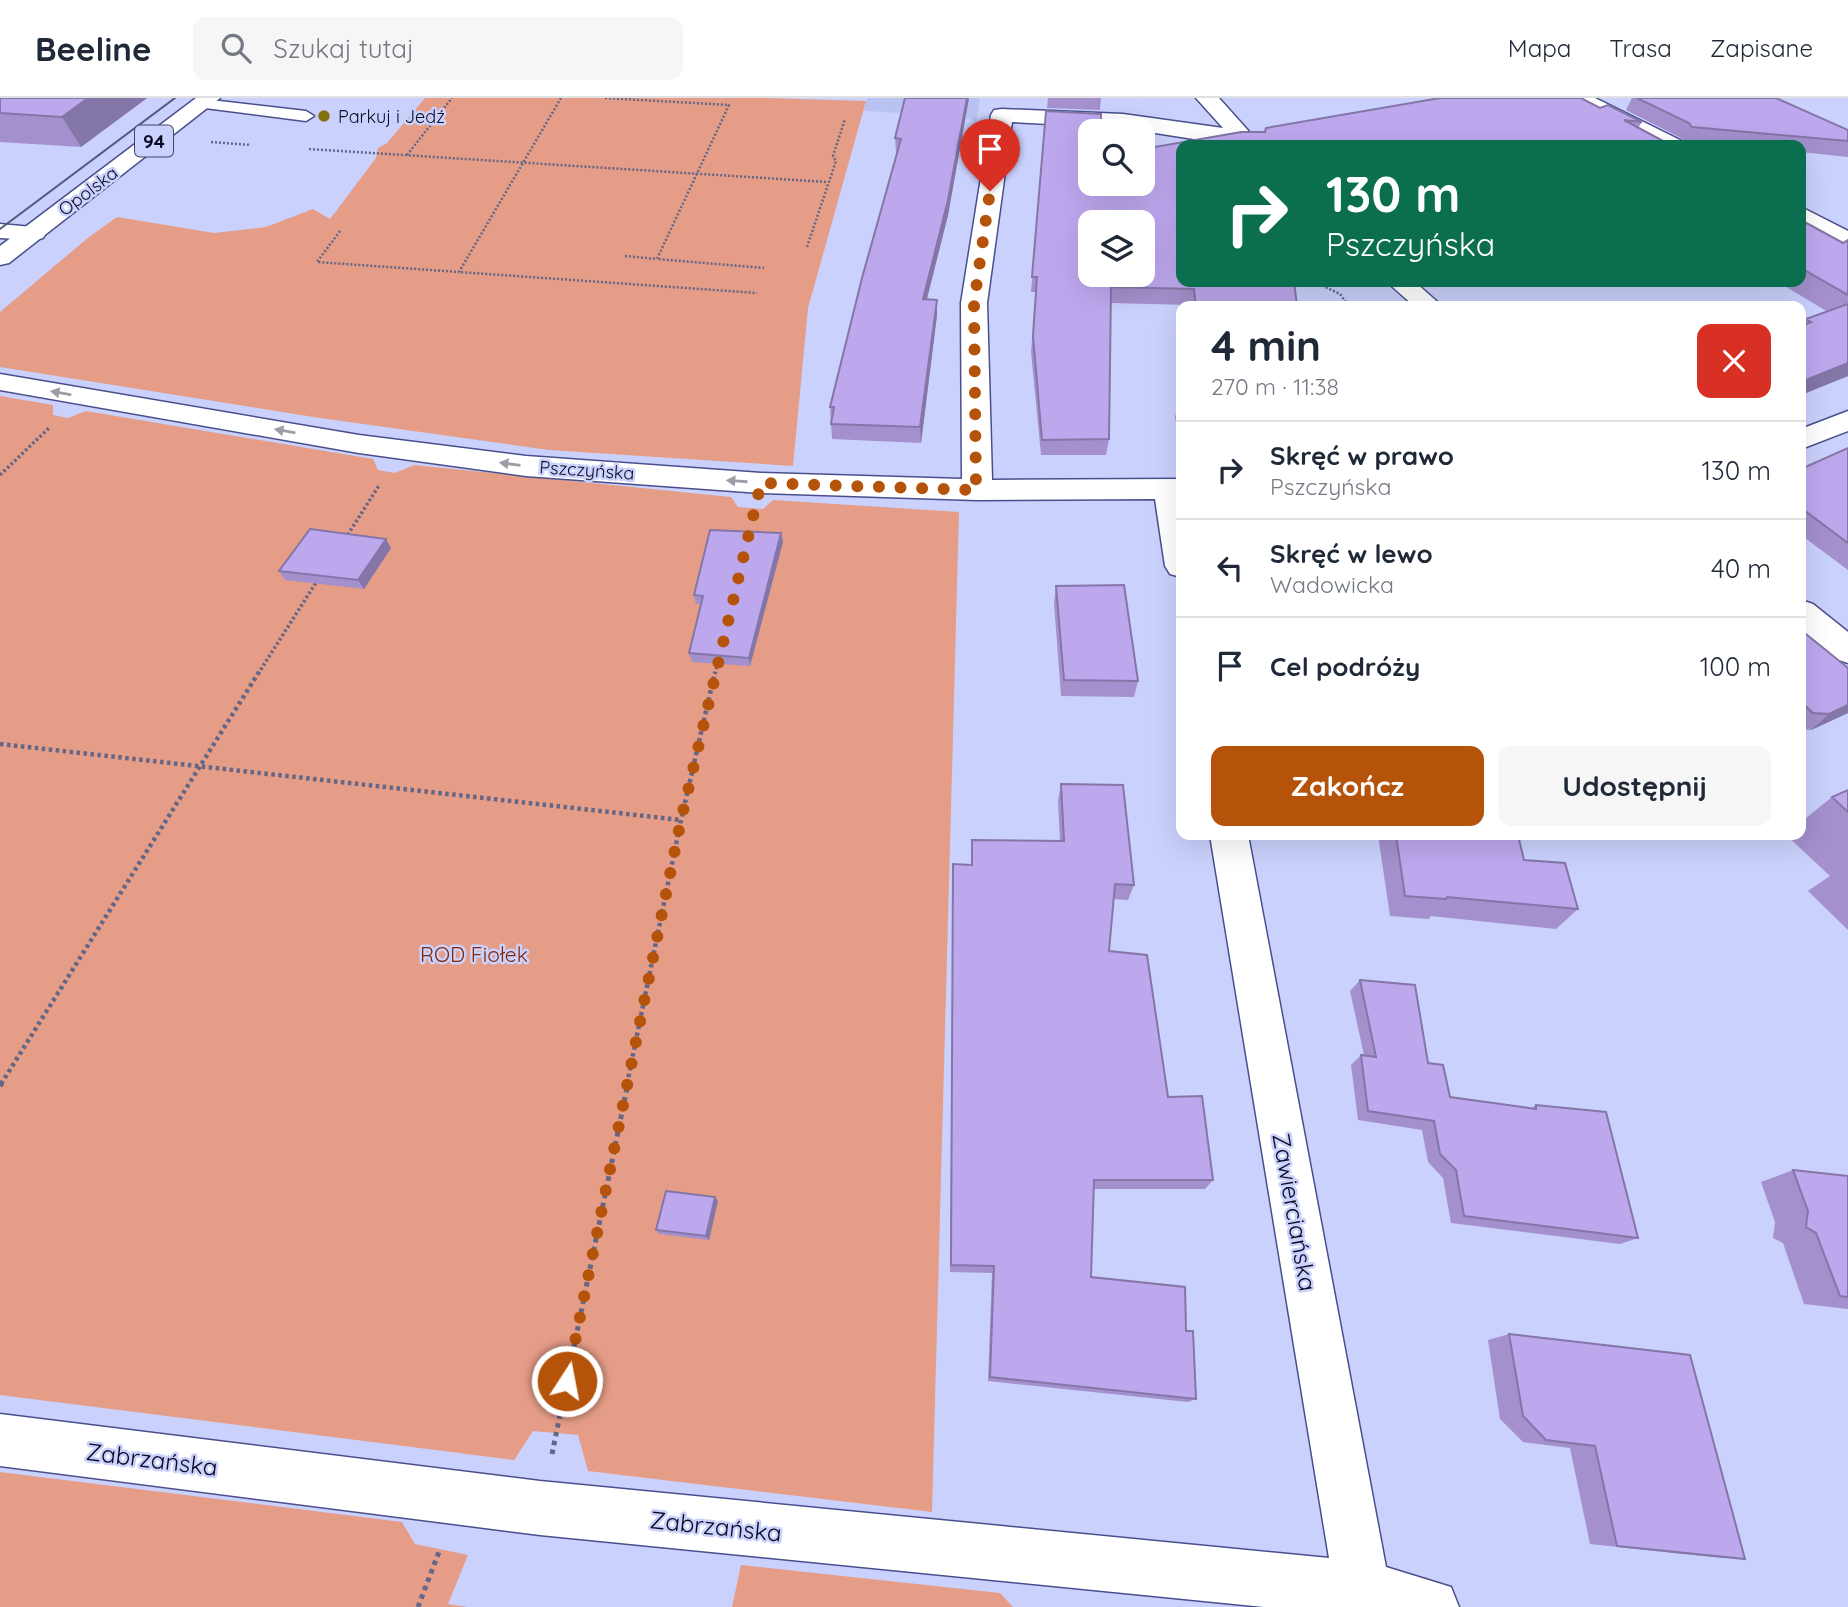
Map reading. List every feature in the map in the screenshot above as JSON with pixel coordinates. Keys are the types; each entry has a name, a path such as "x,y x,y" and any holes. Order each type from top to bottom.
{"street":[{"path":"1207,98 1245,139"},
{"path":"1578,98 1662,140"},
{"name":"Opolska","path":"0,258 205,101"},
{"path":"976,490 974,303 1002,115 1123,121 1245,139"},
{"path":"1806,217 1848,241"},
{"path":"0,231 34,233"},
{"path":"1406,287 1423,301"},
{"name":"Pszczyńska","path":"0,382 359,444 526,466 761,483 976,490 1175,489"},
{"path":"1806,438 1848,419"},
{"path":"1806,616 1848,650"},
{"name":"Zawierciańska","path":"1230,840 1362,1589"},
{"name":"Zabrzańska","path":"0,1440 540,1508 1362,1589 1431,1607"}],"lane":[{"path":"205,101 306,116"}],"path":[{"path":"406,155 452,98"},
{"path":"458,272 561,98"},
{"path":"605,98 729,105 657,259"},
{"path":"807,247 836,161 833,156 845,119"},
{"path":"208,142 260,146"},
{"path":"300,148 827,182"},
{"path":"340,231 317,262 757,293"},
{"path":"625,256 764,268"},
{"path":"1292,292 1294,287"},
{"path":"1325,287 1340,294 1345,301"},
{"path":"0,475 52,425"},
{"path":"344,540 380,483"},
{"path":"0,1086 322,574"},
{"path":"540,1508 681,820 719,657"},
{"path":"0,744 681,820"}],"shaded area":[{"path":"867,98 980,98 976,123 964,116 864,111"}],"green space":[{"path":"425,98 766,98 866,101 808,308 793,466 549,450 320,418 0,367 0,312 89,237 117,217 214,233 266,227 313,209 330,219 376,158 378,148 387,143"},
{"name":"ROD Fiołek","path":"0,396 53,405 53,415 68,418 86,411 373,459 378,470 395,473 414,465 731,497 738,507 763,509 773,500 959,512 932,1512 588,1471 578,1435 533,1431 514,1460 0,1395"},
{"path":"0,1472 402,1522 415,1544 468,1555 448,1604 467,1607 0,1607"},
{"path":"741,1565 1000,1593 1013,1607 732,1607"}],"building":[{"path":"0,98 88,98 62,117 0,113"},
{"path":"905,98 967,98 948,200 923,299 937,300 920,427 831,424 834,407 830,407 862,278 901,139 895,138"},
{"path":"1440,98 1581,98 1600,108 1608,105 1642,122 1624,120 1661,140 1195,140 1241,132 1265,132 1266,128"},
{"path":"1637,98 1776,98 1848,130 1848,141 1692,127 1689,123"},
{"path":"1046,111 1101,114 1101,119 1078,119 1078,196 1155,196 1155,147 1176,143 1176,287 1295,287 1296,301 1195,301 1194,289 1111,287 1109,439 1042,440 1033,336 1037,277 1032,277"},
{"path":"1806,223 1843,243 1848,240 1848,295 1806,271"},
{"path":"1848,304 1848,363 1806,380 1806,324 1811,322 1806,319"},
{"path":"1848,448 1848,543 1806,512 1806,467"},
{"path":"310,529 386,539 358,580 279,571"},
{"path":"710,530 781,533 749,658 689,653 703,596 694,595"},
{"path":"1124,585 1138,681 1064,680 1056,586"},
{"path":"1806,634 1848,668 1848,705 1829,714 1813,713 1806,707"},
{"path":"1061,784 1123,785 1134,885 1115,884 1109,951 1147,955 1168,1097 1202,1096 1213,1180 1094,1180 1091,1277 1185,1287 1186,1331 1193,1331 1196,1399 990,1377 994,1266 951,1265 953,864 972,865 972,840 1064,841"},
{"path":"1848,790 1848,812 1832,797"},
{"path":"1397,840 1519,840 1524,860 1565,863 1578,909 1447,897 1405,896"},
{"path":"1360,980 1415,985 1428,1063 1443,1065 1450,1097 1536,1109 1536,1105 1606,1112 1638,1238 1464,1216 1456,1170 1440,1154 1434,1121 1368,1111 1361,1055 1376,1057"},
{"path":"1793,1170 1848,1176 1848,1297 1840,1296 1816,1233 1806,1227 1808,1211"},
{"path":"666,1191 715,1197 706,1236 656,1230"},
{"path":"1509,1334 1690,1355 1745,1559 1617,1546 1595,1446 1546,1440 1523,1416"}],"tram line":[{"path":"0,229 175,98"}],"place":[{"name":"Parkuj i Jedź","path":"324,116"}],"route":[{"path":"567,1381 681,820 761,483 976,490 974,303 990,191"}]}
